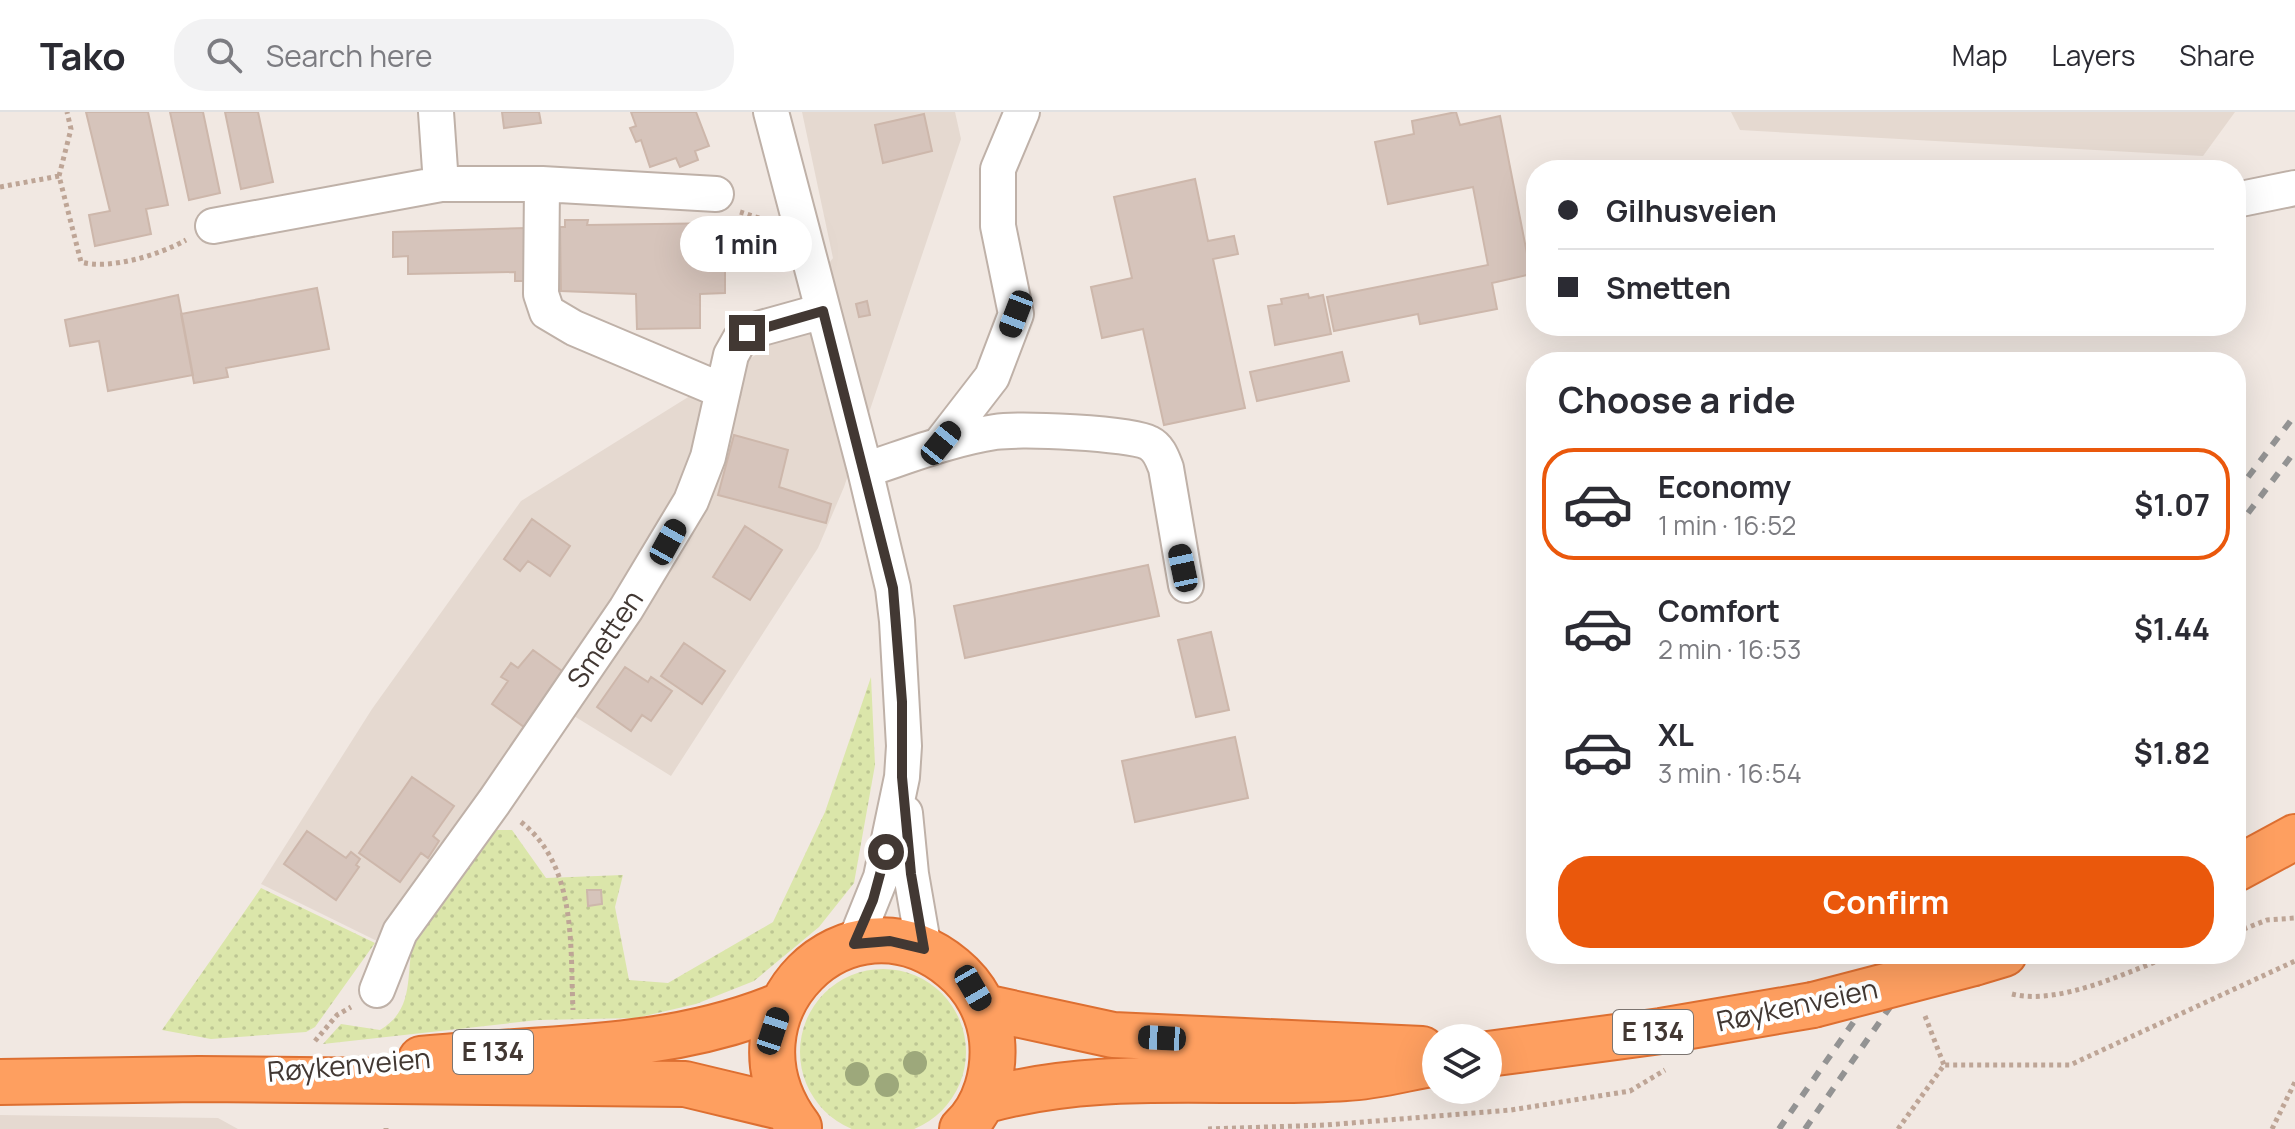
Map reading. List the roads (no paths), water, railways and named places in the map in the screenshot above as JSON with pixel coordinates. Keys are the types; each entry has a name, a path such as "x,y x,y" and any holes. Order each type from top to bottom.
{"highway":[{"path":"2246,866 2295,837"},
{"path":"2246,870 2295,858"},
{"name":"E 134","path":"793,1119 775,1084 771,1057 773,1031 781,1005 807,970 829,954 854,944 890,941 924,949 961,974 984,1007 994,1054 972,1115"},
{"name":"Røykenveien","path":"1502,1052 1661,1031 1994,970"},
{"name":"Røykenveien","path":"199,1079 511,1050 660,1041 720,1028 781,1005"},
{"path":"984,1007 1113,1035 1422,1049"},
{"name":"E 134","path":"972,1115 1035,1088 1085,1081 1348,1078 1422,1065"},
{"name":"Røykenveien","path":"0,1082 199,1079 685,1084 728,1091 793,1119"}],"street":[{"path":"436,112 441,184"},
{"path":"771,112 865,470 893,588 897,621 904,746 902,777 881,877 854,944"},
{"path":"941,443 992,377 1016,314 998,226 998,169 1022,112"},
{"path":"213,226 441,184 542,184 716,194"},
{"path":"542,184 541,294 547,312 574,328 723,391"},
{"path":"2246,198 2295,188"},
{"name":"Smetten","path":"377,990 400,932 494,802 638,591 691,501 708,457 731,355 747,333 823,311"},
{"path":"865,470 941,443 998,431 1084,434 1148,442 1160,452 1166,468 1186,585"},
{"path":"902,777 912,883 924,949"}],"railway":[{"path":"2246,480 2295,415"},
{"path":"2246,516 2295,451"},
{"path":"1779,1129 1894,964"},
{"path":"1805,1129 1920,964"}]}
